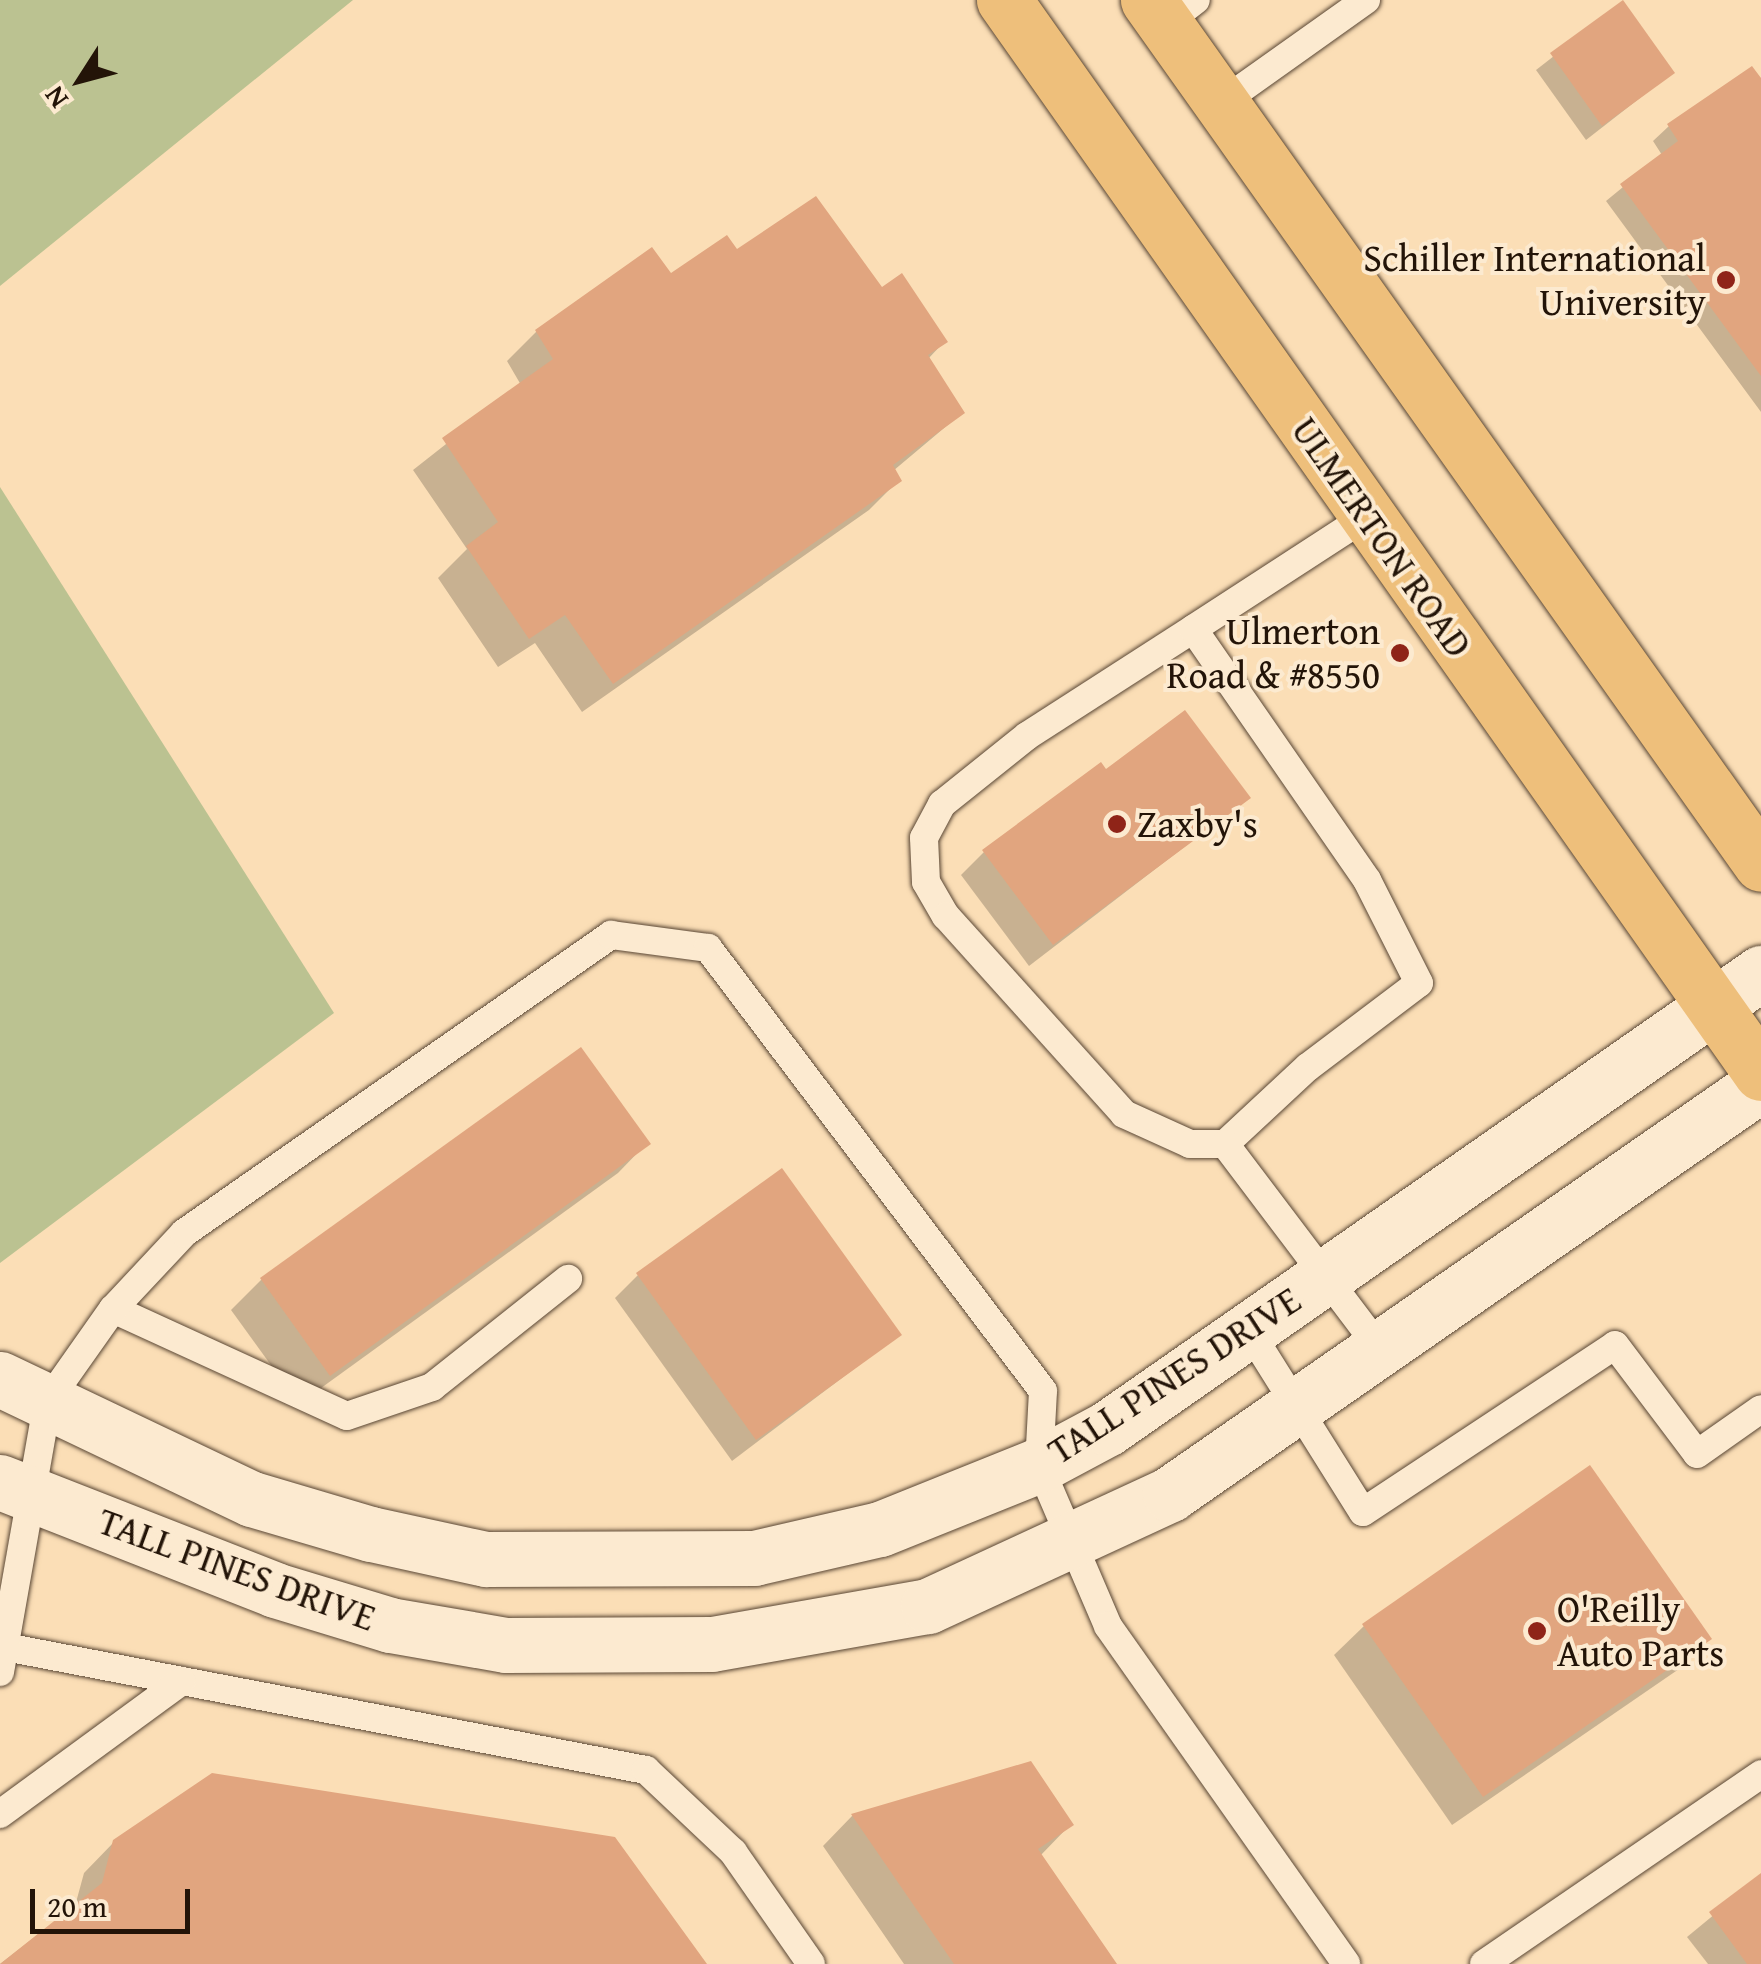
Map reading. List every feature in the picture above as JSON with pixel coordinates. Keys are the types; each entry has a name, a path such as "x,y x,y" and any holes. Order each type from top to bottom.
{"main road":[{"name":"ULMERTON ROAD","path":"1004,0 1761,1073"},
{"path":"1170,8 1221,104 1761,864"}],"street":[{"name":"TALL PINES DRIVE","path":"24,1390 252,1499 486,1559 754,1558 880,1529 1039,1465 1108,1428 1761,973"},
{"name":"TALL PINES DRIVE","path":"15,1488 275,1590 390,1625 506,1646 712,1644 814,1631 928,1606 1074,1543 1170,1494 1761,1084"}],"lane":[{"path":"1221,104 1366,0"},
{"path":"1193,629 1367,880 1418,983 1308,1067 1225,1144 1190,1144 1124,1114 946,916 926,882 924,838 942,804 1027,736 1368,516"},
{"path":"812,1964 733,1852 646,1770 182,1681 1,1655 24,1390 113,1309 184,1233 611,935 708,948 1042,1391 1039,1465 1108,1626 1346,1964"},
{"path":"1225,1144 1322,1278 1380,1349"},
{"path":"113,1309 347,1416 432,1387 568,1279"},
{"path":"1248,1330 1364,1512 1615,1345 1697,1454 1761,1408"},
{"path":"0,1814 182,1681"},
{"path":"1484,1964 1761,1774"}],"green space":[{"path":"0,0 353,0 0,286"},
{"path":"0,487 334,1013 0,1263"}],"building":[{"path":"1623,0 1675,73 1602,126 1550,53"},
{"name":"Schiller International University","path":"1752,66 1761,78 1761,376 1620,184 1678,141 1667,124"},
{"path":"816,196 882,287 902,273 948,342 928,355 965,413 893,465 902,481 613,684 565,615 529,639 466,546 498,522 442,438 553,359 535,330 652,247 671,273 727,235 737,249"},
{"name":"Zaxby's","path":"1185,710 1251,798 1053,945 982,850 1101,762 1106,769"},
{"path":"581,1047 651,1144 330,1376 260,1278"},
{"path":"782,1168 902,1335 756,1440 636,1273"},
{"name":"O'Reilly Auto Parts","path":"1590,1465 1712,1639 1483,1797 1362,1624"},
{"path":"1031,1761 1074,1825 1038,1849 1117,1964 954,1964 851,1814"},
{"path":"212,1773 615,1837 707,1964 0,1964 102,1883 113,1840"},
{"path":"1761,1873 1761,1964 1747,1964 1709,1912"}],"place":[{"name":"Schiller International University","path":"1726,280"},
{"name":"Ulmerton Road & #8550","path":"1400,653"},
{"name":"Zaxby's","path":"1117,824"},
{"name":"O'Reilly Auto Parts","path":"1537,1631"}]}
